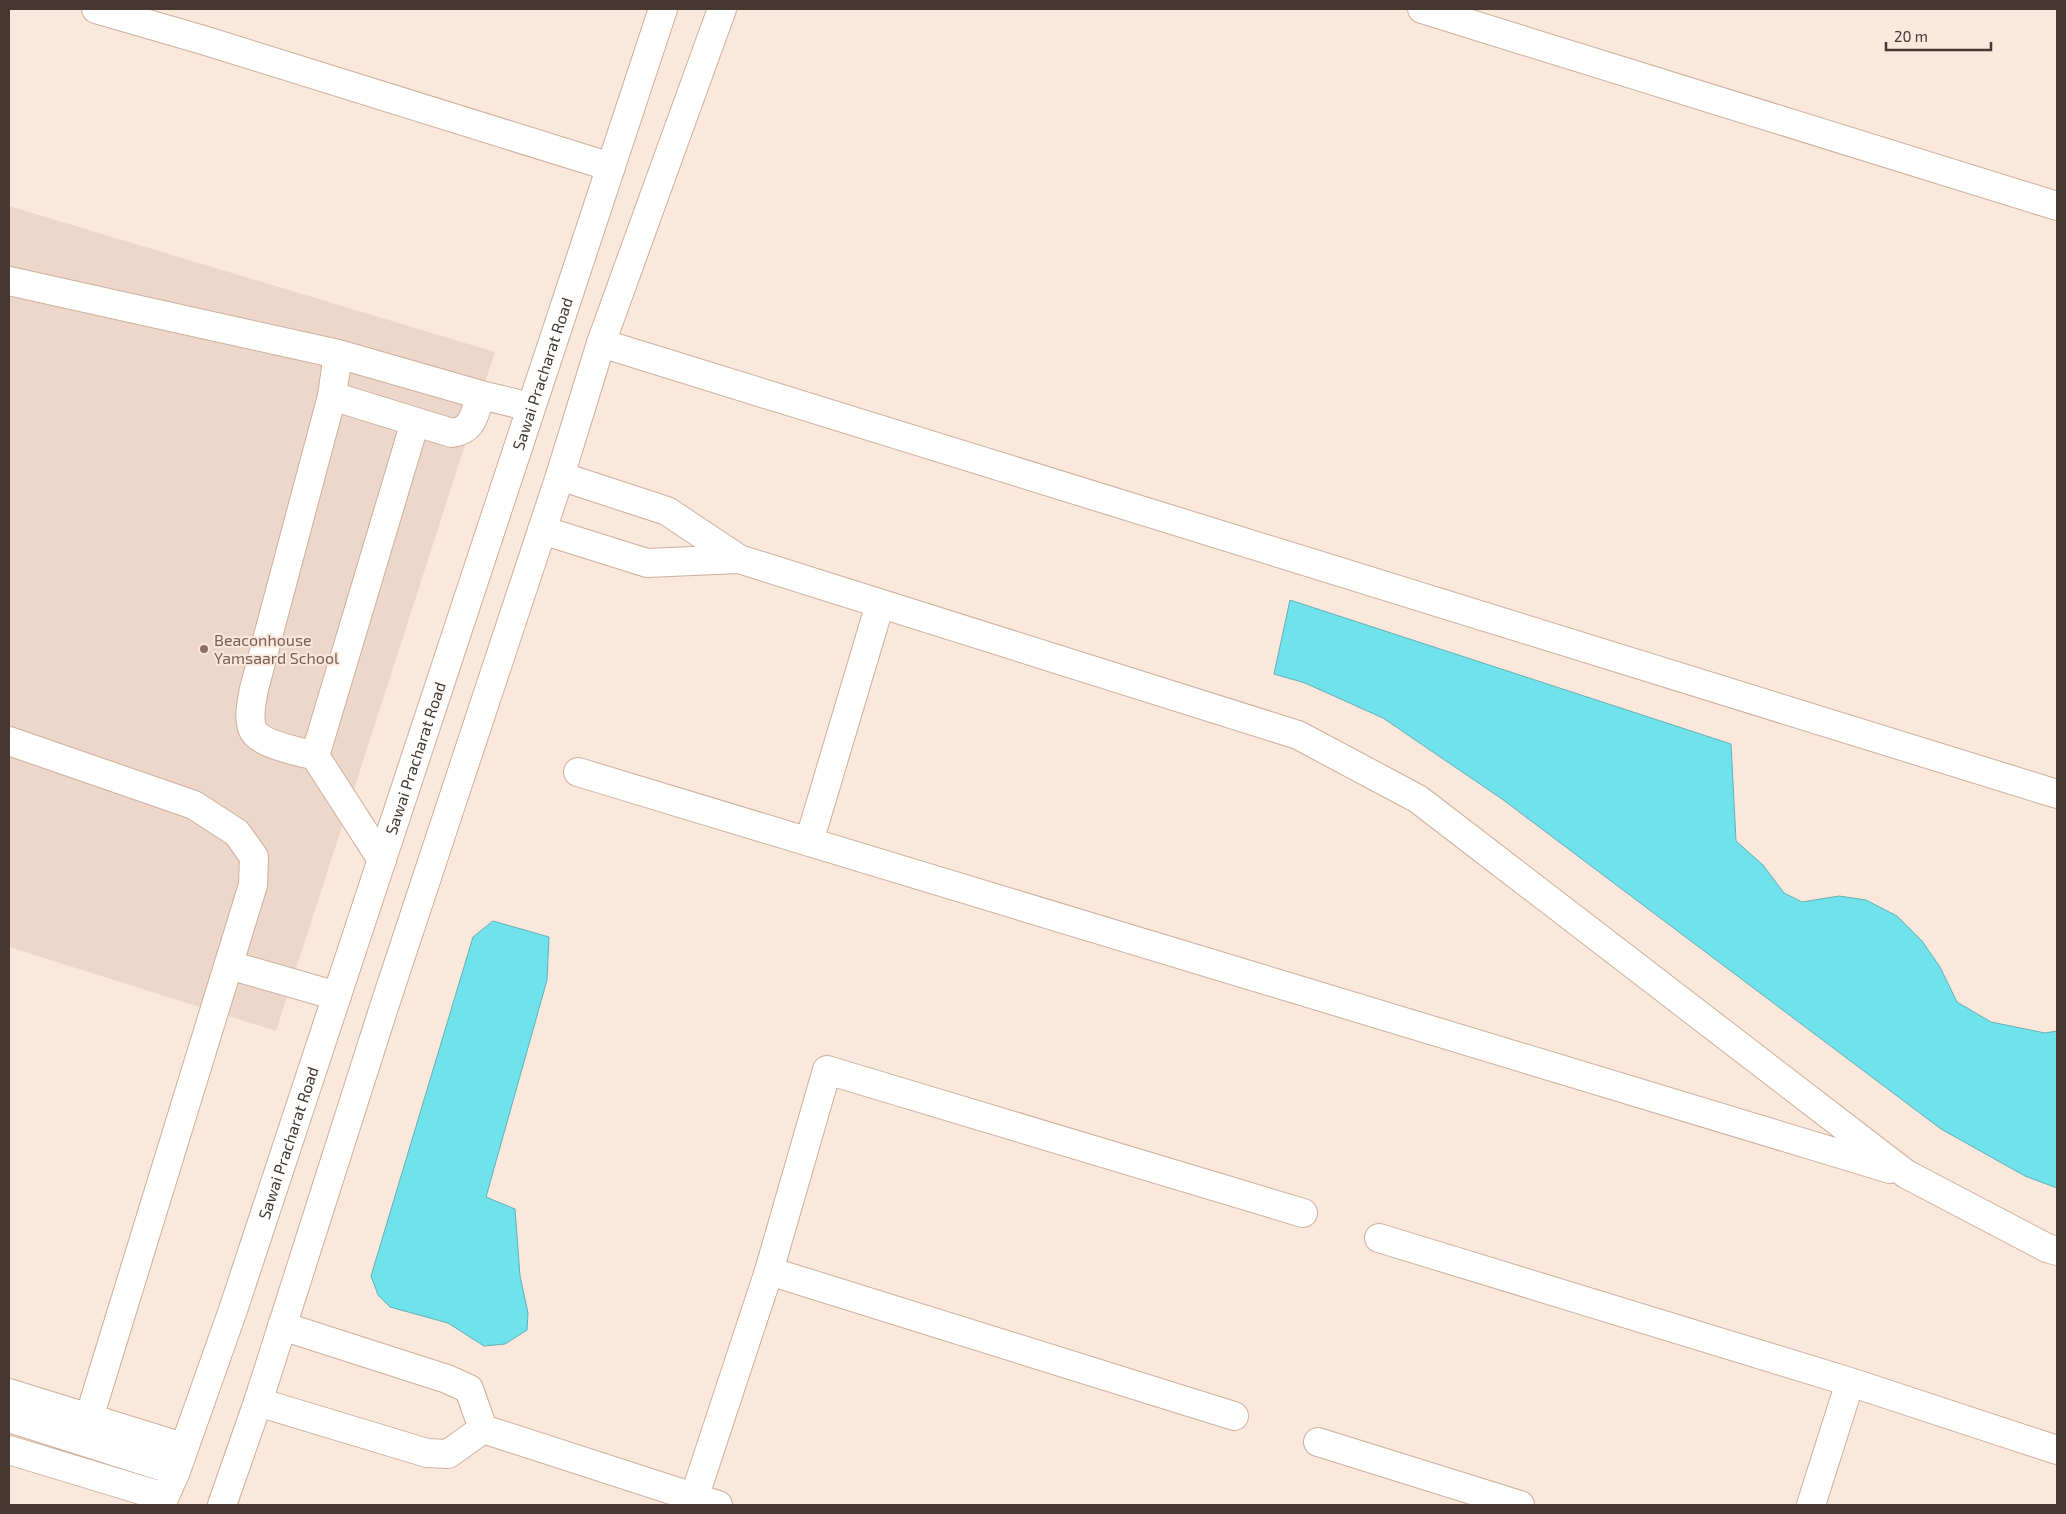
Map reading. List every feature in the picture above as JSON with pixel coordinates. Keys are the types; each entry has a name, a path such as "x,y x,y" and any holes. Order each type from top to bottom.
{"street":[{"path":"96,9 203,40 611,167"},
{"name":"Sawai Pracharat Road","path":"162,1501 233,1310 663,9"},
{"path":"222,1505 258,1402 384,1007 560,476 601,343 722,9"},
{"path":"1422,9 2057,206"},
{"path":"9,281 338,354 481,395 531,407"},
{"path":"601,343 2057,794"},
{"path":"338,354 332,396 254,689 250,712 253,729 263,741 315,756 382,860"},
{"path":"332,396 452,433 463,431 471,424 481,395"},
{"path":"315,756 415,422"},
{"path":"560,476 667,510 739,559 1298,735 1418,799 1906,1174 2047,1248 2057,1251"},
{"path":"542,530 647,563 739,559"},
{"path":"809,842 880,604"},
{"path":"9,741 194,805 237,832 254,856 253,885 89,1418"},
{"path":"578,772 1906,1174"},
{"path":"229,965 337,996"},
{"path":"483,1429 706,1502 769,1271 827,1070 1303,1213"},
{"path":"1379,1238 1850,1382 2057,1450"},
{"path":"769,1271 1234,1416"},
{"path":"282,1326 447,1379 469,1389 483,1429"},
{"path":"1811,1505 1850,1382"},
{"path":"9,1393 89,1418 179,1459"},
{"path":"258,1402 428,1453 448,1454 483,1429"},
{"path":"9,1418 179,1459"},
{"path":"1318,1442 1520,1505"},
{"path":"9,1450 162,1501"}],"shaded area":[{"name":"Beaconhouse Yamsaard School","path":"9,206 495,352 276,1031 9,947"}],"water":[{"path":"1290,600 1731,744 1736,841 1763,865 1784,893 1802,902 1839,896 1866,900 1897,916 1922,941 1940,967 1957,1002 1991,1022 2045,1033 2057,1031 2057,1188 2025,1176 1941,1129 1502,799 1383,718 1305,683 1274,674"},
{"path":"493,921 549,937 547,980 486,1197 515,1209 520,1276 528,1313 527,1330 505,1344 484,1346 448,1323 390,1307 378,1295 371,1276 473,937"}],"place":[{"name":"Beaconhouse Yamsaard School","path":"204,649"}]}
